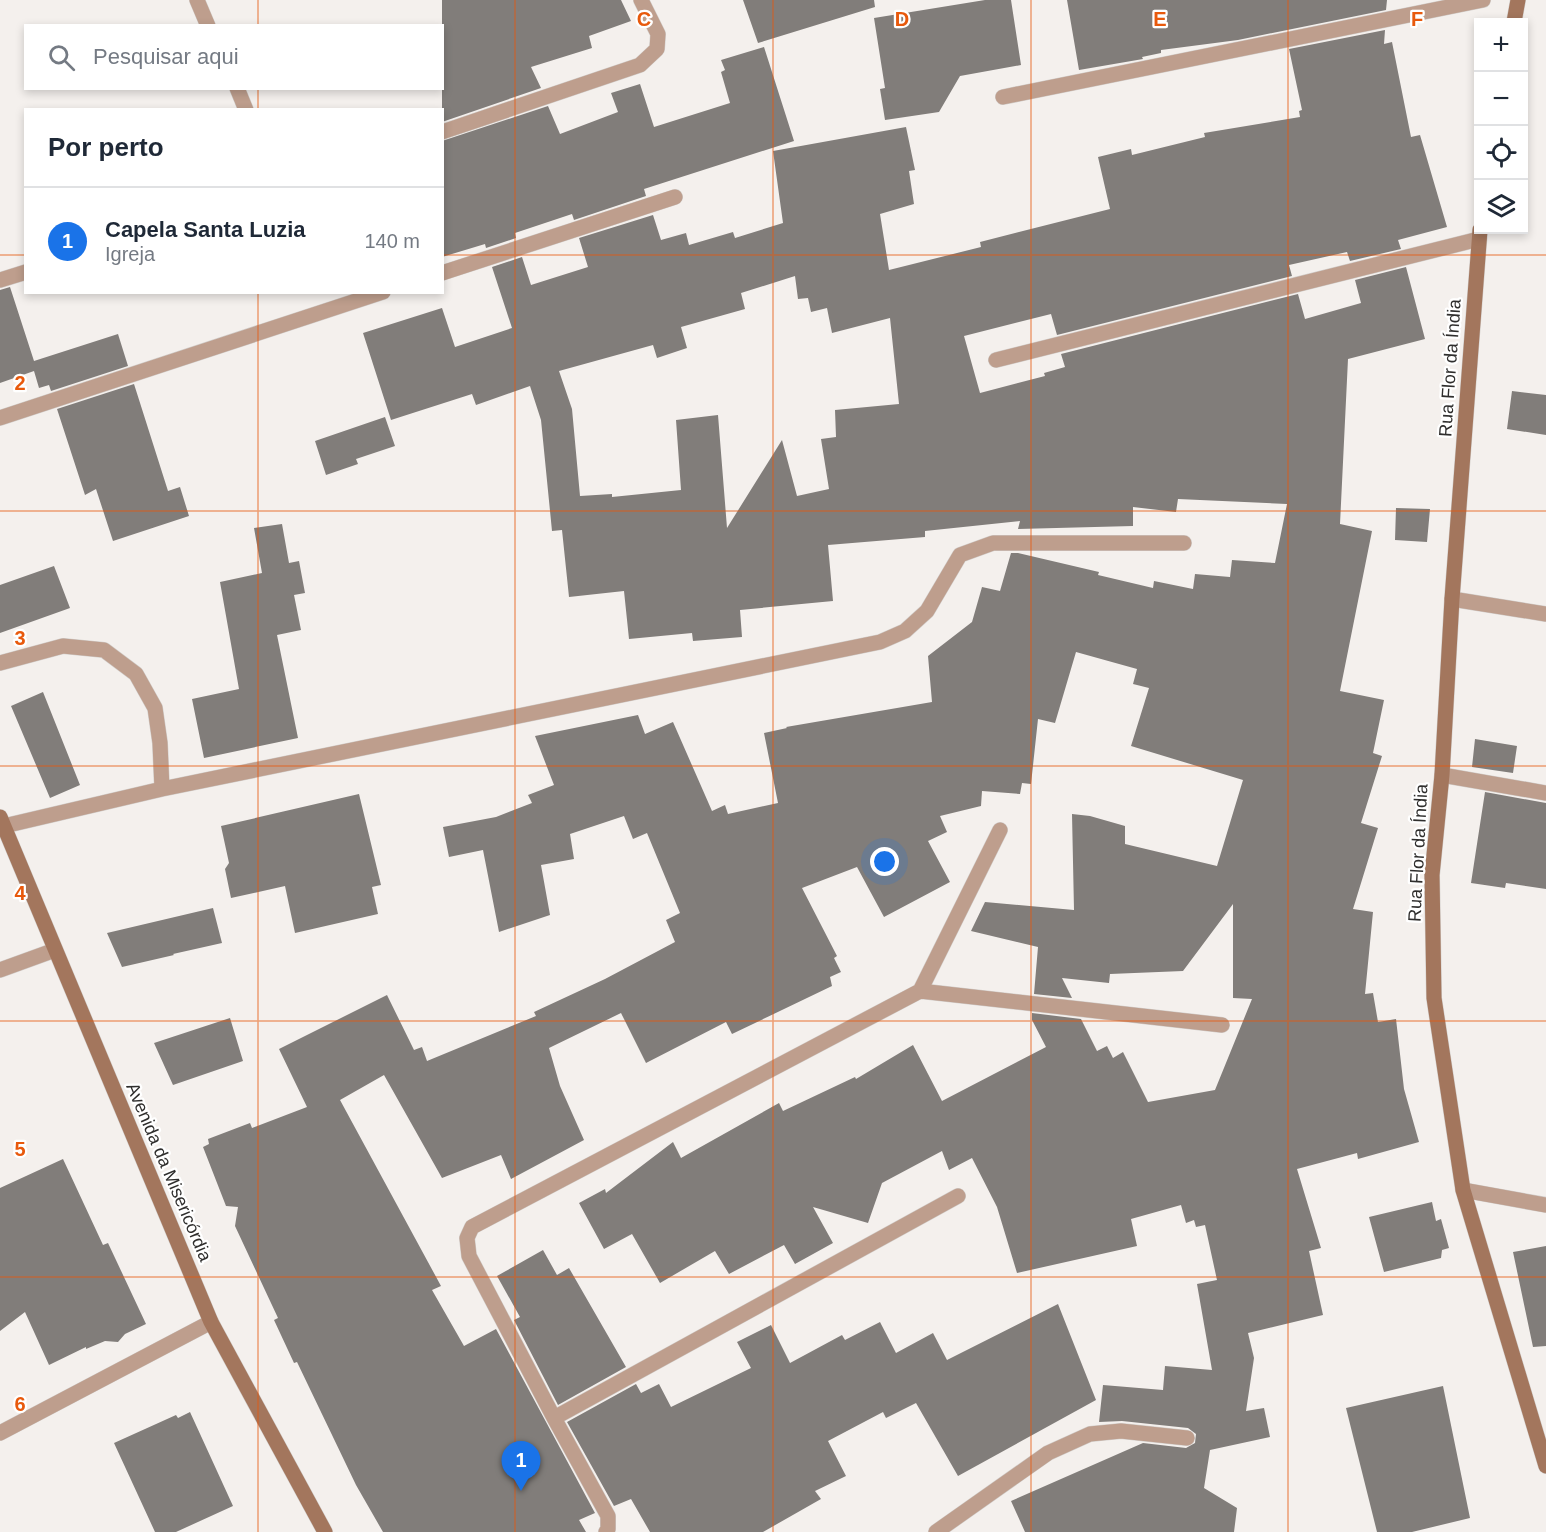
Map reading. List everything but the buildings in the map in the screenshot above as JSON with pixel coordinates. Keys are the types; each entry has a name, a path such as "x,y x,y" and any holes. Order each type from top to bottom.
{"street":[{"path":"197,0 207,24"},
{"path":"444,131 640,64 657,49 658,34 641,0"},
{"path":"1003,97 1483,0"},
{"path":"1515,18 1518,0"},
{"path":"238,90 245,108"},
{"path":"444,272 675,197"},
{"path":"996,360 1479,234"},
{"name":"Rua Flor da Índia","path":"1479,234 1452,599 1442,775 1432,875 1434,998 1463,1190 1546,1466"},
{"path":"0,280 24,273"},
{"path":"0,417 377,294"},
{"path":"2,821 880,642 905,631 927,612 960,555 993,543 1184,543"},
{"path":"1452,599 1546,614"},
{"path":"0,663 63,646 104,650 136,674 154,708 160,743 162,789"},
{"path":"1442,775 1546,793"},
{"name":"Avenida da Misericórdia","path":"2,821 211,1322 325,1532"},
{"path":"920,991 1000,830"},
{"path":"0,970 55,950"},
{"path":"606,1532 608,1516 469,1256 467,1238 472,1227 920,991 1222,1026"},
{"path":"1463,1190 1546,1205"},
{"path":"554,1418 958,1196"},
{"path":"0,1433 211,1322"},
{"path":"936,1532 1048,1452 1090,1434 1121,1431 1187,1438"}],"place":[{"name":"Capela Santa Luzia","path":"521,1491"}]}
